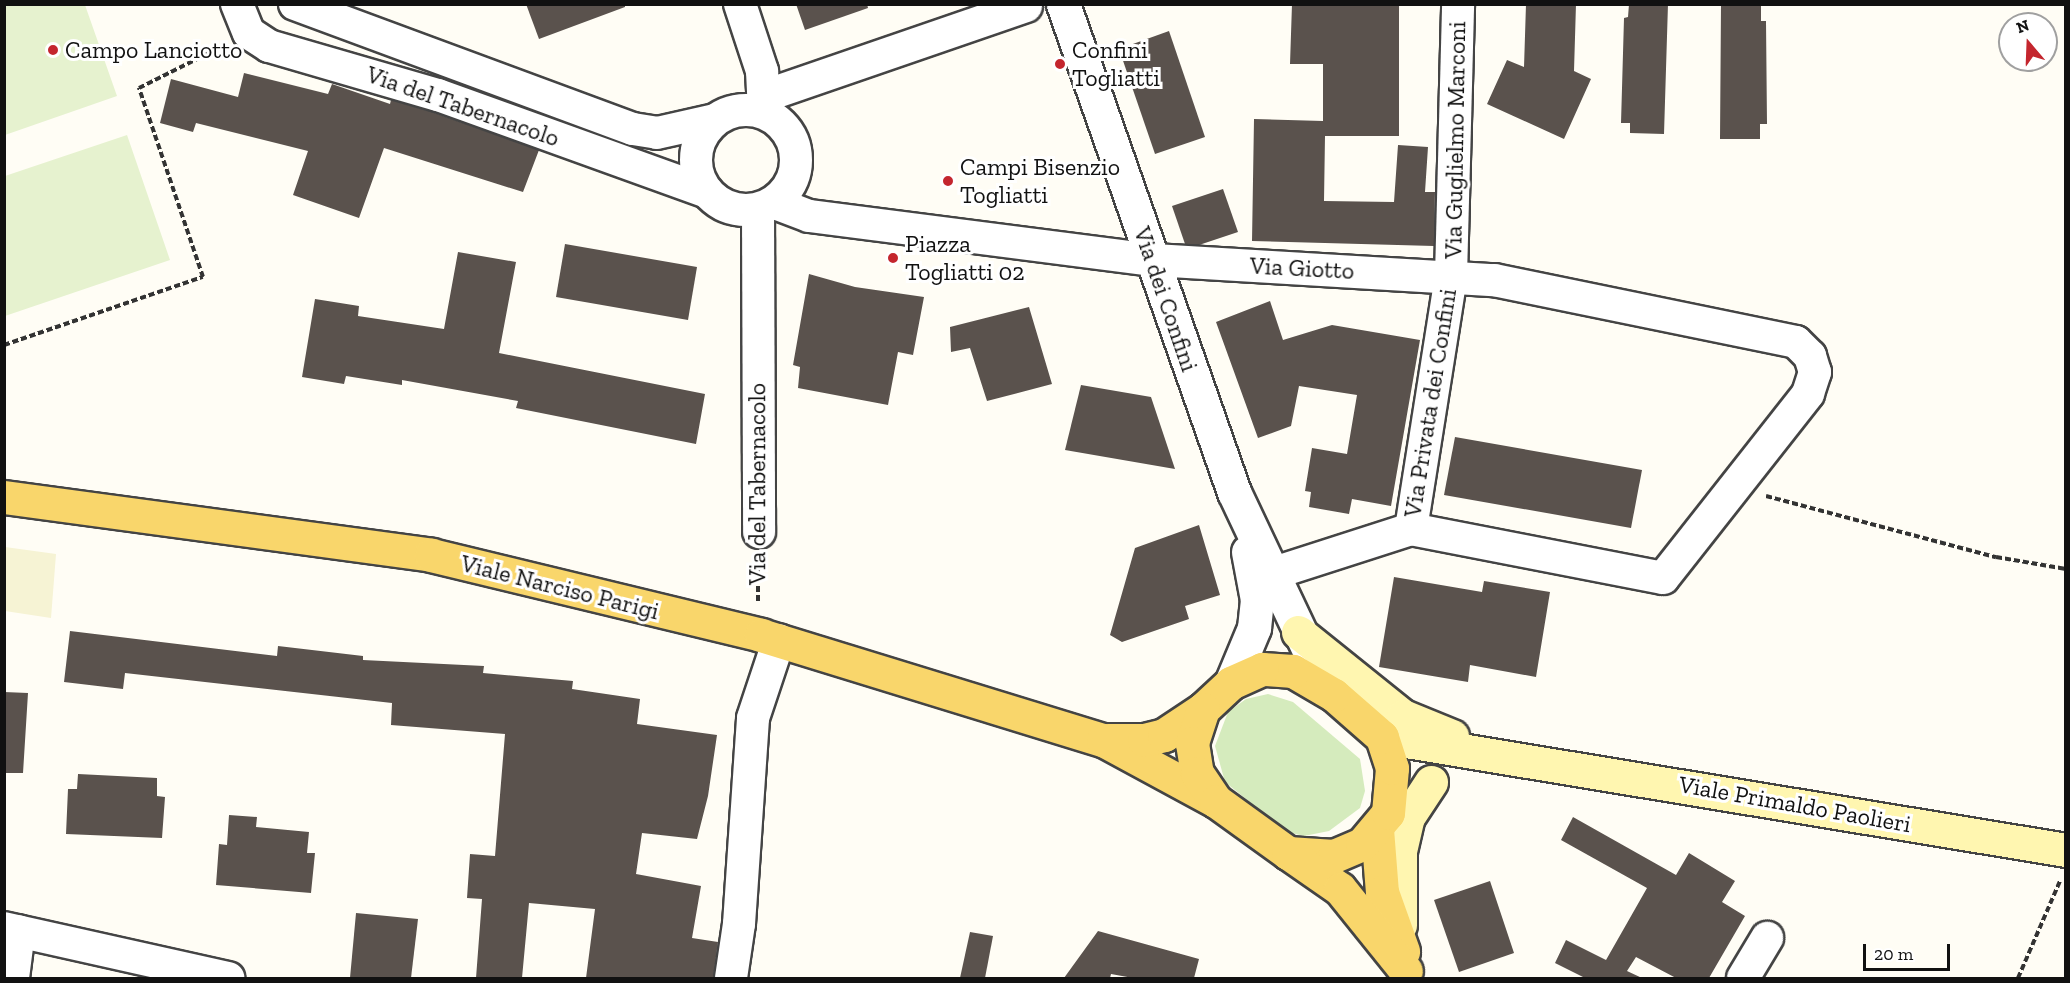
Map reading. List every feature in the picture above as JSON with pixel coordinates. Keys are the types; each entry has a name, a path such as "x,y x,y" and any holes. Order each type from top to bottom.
{"main road":[{"name":"Viale Narciso Parigi","path":"4,497 431,555 779,640 1103,740 1216,801"},
{"path":"1298,632 1404,716 1458,739 1525,759"},
{"name":"Via dei Confini","path":"1382,737 1334,695 1307,677 1279,668 1254,671 1231,683 1203,709 1194,729 1193,757 1205,788 1216,801 1347,896 1406,964"},
{"name":"Viale Narciso Parigi","path":"1103,740 1144,740 1164,735 1203,709"},
{"path":"1382,737 1392,768 1382,821 1382,892 1406,964"},
{"name":"Viale Primaldo Paolieri","path":"1382,737 2051,848"},
{"name":"Viale Primaldo Paolieri","path":"1382,821 1431,782 1468,766 1525,759"},
{"path":"1406,964 1398,889 1400,851 1408,817 1431,782"},
{"path":"1288,853 1334,856 1362,844 1382,821"}],"street":[{"path":"237,4 249,33"},
{"name":"Via del Tabernacolo","path":"296,4 633,129 657,133 715,120"},
{"path":"740,4 762,71 764,104 791,139 796,161 794,178 767,207"},
{"name":"Via dei Confini","path":"1063,4 1234,492 1298,632 1334,695"},
{"name":"Via Guglielmo Marconi","path":"1451,276 1458,4"},
{"path":"846,218 809,216 767,207 736,209 707,192 698,175 695,152 700,138 715,120 735,111 764,104 1026,6"},
{"name":"Via del Tabernacolo","path":"249,33 269,46 438,95 707,192"},
{"path":"794,178 814,203 846,218"},
{"name":"Via del Tabernacolo","path":"759,532 767,207"},
{"name":"Via Giotto","path":"846,218 1153,260 1494,280 1796,342 1804,348 1813,363 1814,383 1663,578 1411,529"},
{"name":"Via Privata dei Confini","path":"1271,574 1411,529 1451,276"},
{"name":"Via dei Confini","path":"1231,683 1254,628 1257,600 1234,492"},
{"path":"731,978 739,924 753,718 779,640"},
{"path":"13,978 12,930 228,978"},
{"path":"1743,978 1767,938"}],"path":[{"path":"4,345 203,277 139,88 249,33"},
{"path":"1734,488 1996,557 2066,569"},
{"name":"Via del Tabernacolo","path":"759,532 757,600 764,602"},
{"path":"2018,978 2066,869"}],"shaded area":[{"path":"5,547 56,554 51,618 5,611"}],"green space":[{"name":"Campo Lanciotto","path":"4,5 85,5 117,96 5,135"},
{"path":"127,135 170,260 5,316 5,176"},
{"path":"1268,694 1293,702 1360,759 1365,791 1360,808 1329,831 1304,836 1287,832 1225,782 1215,746 1228,712 1246,699"}],"building":[{"path":"526,4 625,4 625,7 539,39"},
{"path":"796,4 867,4 868,8 805,30"},
{"path":"1292,4 1399,4 1399,136 1325,136 1324,201 1394,202 1398,145 1428,147 1425,192 1435,192 1434,246 1252,241 1254,119 1323,121 1323,64 1290,64"},
{"path":"1526,4 1576,4 1574,71 1591,79 1564,139 1487,104 1507,60 1524,67"},
{"path":"1629,4 1668,4 1664,134 1630,133 1630,123 1621,123 1624,18 1628,17"},
{"path":"1721,4 1761,4 1761,21 1766,21 1767,124 1760,124 1760,139 1720,139"},
{"path":"1169,31 1205,137 1155,154 1119,49"},
{"path":"244,73 328,94 332,84 390,104 391,100 432,112 539,150 523,192 384,148 359,218 293,195 308,151 196,123 193,132 160,123 171,79 238,97"},
{"path":"1223,189 1238,232 1199,245 1185,244 1172,206"},
{"path":"565,244 697,267 688,320 556,297"},
{"path":"458,252 516,262 499,353 705,394 696,444 516,408 518,401 402,380 402,385 346,376 344,384 302,377 315,299 359,306 358,316 444,329"},
{"path":"809,274 855,287 924,297 913,355 898,352 888,405 798,388 800,367 793,365"},
{"path":"1270,301 1283,340 1332,325 1420,340 1391,506 1352,499 1349,514 1309,507 1311,492 1305,491 1312,448 1347,454 1357,395 1299,386 1291,426 1258,438 1216,322"},
{"path":"1029,307 1052,384 987,401 970,348 951,352 950,327"},
{"path":"1081,385 1151,397 1175,469 1065,450"},
{"path":"1455,437 1642,470 1631,528 1444,495"},
{"path":"1199,525 1220,595 1185,606 1189,619 1122,642 1110,635 1135,548"},
{"path":"1394,577 1482,592 1484,581 1550,592 1536,677 1470,665 1468,682 1379,667"},
{"path":"70,631 277,656 278,646 363,656 363,660 484,666 483,673 573,681 572,689 640,699 637,724 717,735 708,796 697,839 642,833 636,874 701,886 692,938 718,942 713,978 586,978 595,909 529,903 522,978 476,978 482,899 467,898 470,854 495,856 505,734 391,725 392,703 125,673 123,689 64,682"},
{"path":"4,692 28,693 23,773 4,773"},
{"path":"78,774 157,778 157,796 165,797 162,838 66,834 68,789 77,789"},
{"path":"229,815 257,817 256,827 309,832 307,853 315,853 311,893 216,885 219,844 227,845"},
{"path":"1573,817 1676,875 1689,853 1735,881 1722,902 1745,916 1709,978 1676,978 1636,957 1627,971 1642,978 1585,978 1555,963 1566,940 1606,960 1647,888 1561,840"},
{"path":"1490,881 1514,953 1459,972 1434,900"},
{"path":"356,913 418,919 411,978 350,978"},
{"path":"1098,931 1199,959 1194,978 1133,978 1111,974 1110,978 1064,978"},
{"path":"970,932 993,936 985,978 960,978"}],"place":[{"name":"Campo Lanciotto","path":"53,50"},
{"name":"Confini Togliatti","path":"1060,64"},
{"name":"Campi Bisenzio Togliatti","path":"948,181"},
{"name":"Piazza Togliatti 02","path":"893,258"}]}
